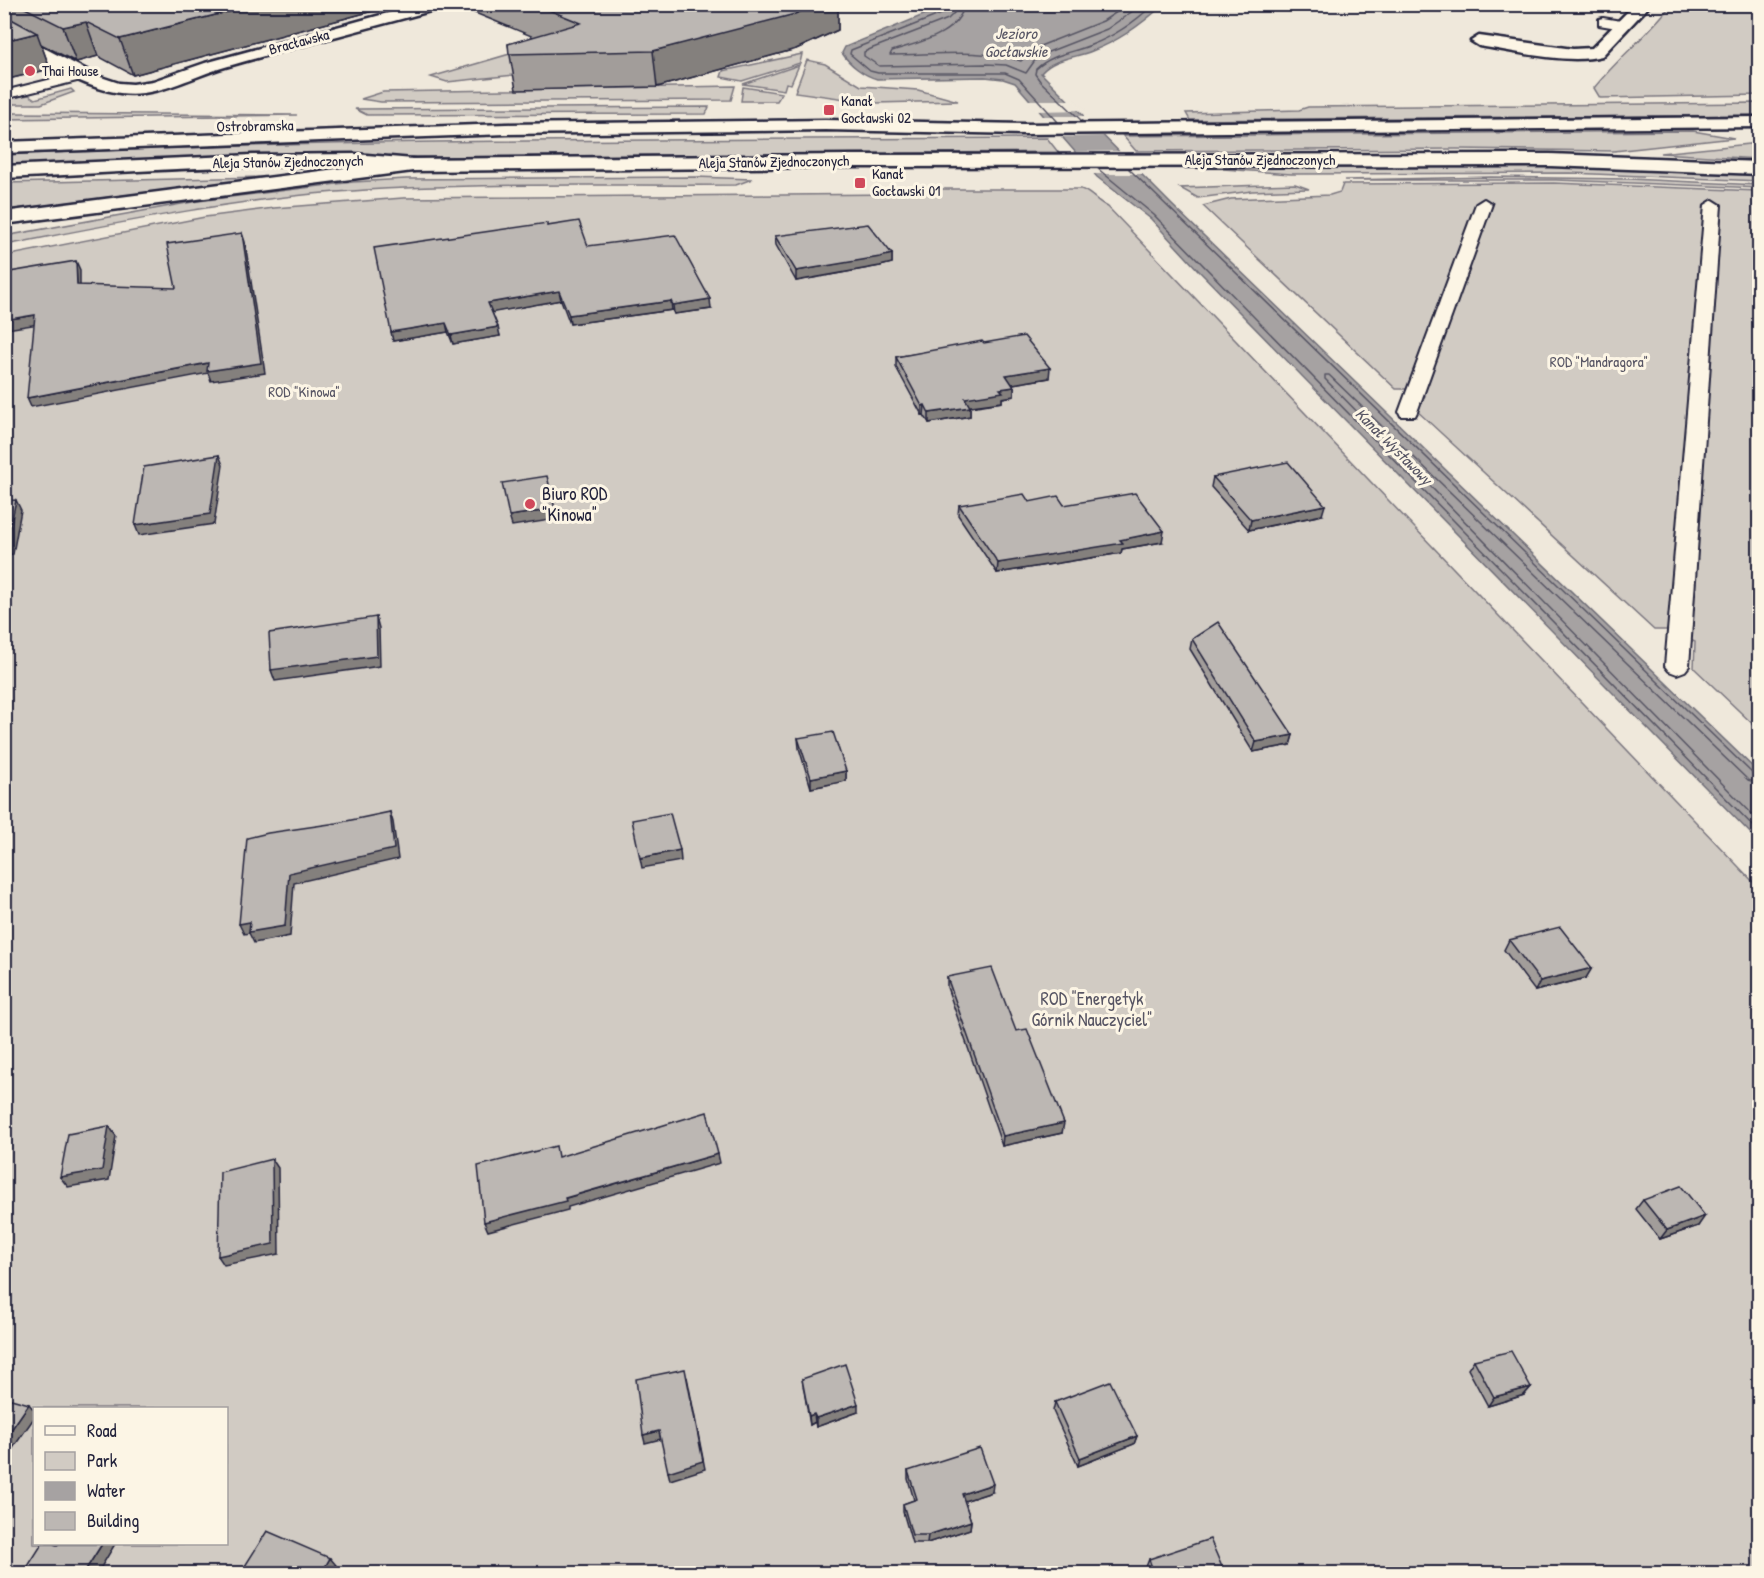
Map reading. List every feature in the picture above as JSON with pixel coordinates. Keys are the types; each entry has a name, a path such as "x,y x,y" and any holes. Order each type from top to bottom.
{"main road":[{"name":"Bracławska","path":"4,32 99,84 139,89 159,86 207,67 440,4"},
{"path":"1479,40 1573,54 1596,53 1644,4"},
{"path":"1465,30 1509,63"},
{"name":"Aleja Stanów Zjednoczonych","path":"4,148 506,129 833,125 1024,129 1760,123"},
{"name":"Ostrobramska","path":"25,130 332,125 506,129"},
{"name":"Aleja Stanów Zjednoczonych","path":"4,172 253,161 355,160 413,165 1550,160 1760,168"},
{"path":"4,218 413,165"},
{"path":"4,231 162,198"}],"lane":[{"path":"1603,22 1623,25"},
{"path":"4,95 84,75"},
{"path":"1408,412 1484,204"},
{"path":"1677,666 1713,205"}],"green space":[{"path":"1671,5 1759,5 1759,95 1600,98 1594,88"},
{"path":"520,51 533,73 447,82 431,77"},
{"path":"802,54 800,63 742,81 721,77 723,71"},
{"path":"807,60 825,64 861,86 918,90 958,101 875,103 795,92"},
{"path":"799,65 791,84 786,83 784,90 743,84"},
{"path":"735,86 731,100 381,102 361,99 383,92"},
{"path":"743,87 782,93 777,101 741,101"},
{"path":"71,89 74,92 41,104 5,104 4,99 29,95 35,99"},
{"path":"1760,103 1759,115 1190,120 1186,113 1299,110 1308,107"},
{"path":"709,107 706,114 367,115 355,109"},
{"path":"5,113 12,113 297,115 5,119"},
{"path":"1693,131 1734,138 1614,151 1457,149 1136,151 1123,136"},
{"path":"1047,138 1058,152 294,158 5,166 5,155 265,145"},
{"path":"1759,143 1759,159 1660,153"},
{"path":"1491,166 1646,169 1759,175 1760,181 1570,173 1291,174 1223,169"},
{"path":"267,177 16,209 5,211 5,183"},
{"path":"696,177 752,179 736,185 486,186 336,192 211,207 5,245 5,236 198,201 353,182 406,179"},
{"path":"1491,177 1629,179 1759,185 1760,188 1556,180 1345,180"},
{"name":"ROD \"Mandragora\"","path":"1554,183 1759,191 1759,730 1694,668 1695,642 1667,630 1654,630 1416,410 1425,396 1406,389 1396,389 1203,206 1231,199 1330,195 1340,192 1343,184"},
{"path":"1295,184 1309,189 1252,191 1198,198 1180,188"},
{"name":"ROD \"Energetyk Górnik Nauczyciel\"","path":"921,189 1081,189 1108,207 1759,888 1759,1573 5,1574 5,256 205,217 274,208 403,198 901,194"}],"water":[{"path":"948,5 1163,5 1121,37 1092,51 1058,61 1041,73 1172,205 1759,773 1759,842 1198,270 1151,219 1097,177 1015,83 985,77 877,79 857,69 842,53 845,47"}],"pier":[{"path":"1027,100 1074,100 1085,110 1036,111"},
{"path":"1041,116 1090,116 1110,136 1059,137"},
{"path":"1124,151 1146,174 1091,174 1071,152"}],"building":[{"path":"17,4 259,4 120,39 86,22 63,27"},
{"path":"534,4 818,4 795,14 653,51 509,54 508,44 581,23"},
{"path":"4,15 37,33 4,41"},
{"path":"579,221 588,246 675,235 710,299 673,305 671,301 569,315 559,291 488,303 498,327 451,335 446,323 391,332 374,248 547,223 547,226"},
{"path":"868,224 892,254 796,271 775,236"},
{"path":"242,233 261,363 207,371 208,363 27,398 35,315 4,320 4,273 76,261 77,285 176,288 167,244"},
{"path":"1024,336 1050,368 1006,375 1014,387 1000,389 1003,392 965,398 970,407 929,413 925,405 922,406 896,357 982,341 984,343"},
{"path":"219,455 210,514 135,525 144,467"},
{"path":"1288,462 1325,505 1251,520 1213,477"},
{"name":"Biuro ROD \"Kinowa\"","path":"547,476 555,509 509,516 502,483"},
{"path":"1135,493 1164,531 1120,540 1123,543 998,563 959,505 1024,494 1029,502 1058,496 1064,505"},
{"path":"16,500 7,543 4,544 4,501"},
{"path":"376,617 377,656 271,670 269,633"},
{"path":"1218,622 1293,735 1256,742 1192,639"},
{"path":"833,732 846,771 811,778 798,738"},
{"path":"390,812 394,849 289,873 285,926 249,932 250,922 239,924 247,838"},
{"path":"670,813 680,850 640,858 632,820"},
{"path":"1560,927 1592,968 1540,981 1509,940"},
{"path":"992,968 1016,1031 1027,1029 1064,1123 1003,1136 947,977"},
{"path":"707,1112 718,1154 565,1198 566,1201 484,1222 478,1166 556,1146 558,1157"},
{"path":"109,1126 102,1170 60,1177 68,1134"},
{"path":"272,1159 273,1244 218,1256 220,1172"},
{"path":"1681,1186 1705,1216 1667,1230 1643,1200"},
{"path":"1511,1351 1531,1387 1494,1397 1474,1360"},
{"path":"845,1364 858,1404 816,1418 814,1414 809,1416 802,1379"},
{"path":"685,1369 703,1461 668,1472 659,1431 643,1435 636,1379"},
{"path":"1110,1381 1137,1436 1080,1458 1055,1402"},
{"path":"4,1397 29,1404 4,1440"},
{"path":"980,1448 993,1484 962,1494 971,1521 928,1535 912,1535 903,1504 917,1499 908,1471"},
{"path":"267,1531 330,1558 321,1574 240,1574"},
{"path":"1210,1539 1225,1574 1154,1574 1149,1559"},
{"path":"41,1545 101,1545 83,1574 23,1574"},
{"path":"1641,1570 1643,1574 1631,1574"}],"place":[{"name":"Thai House","path":"30,71"},
{"name":"Kanał Gocławski 02","path":"829,110"},
{"name":"Kanał Gocławski 01","path":"860,183"},
{"name":"Biuro ROD \"Kinowa\"","path":"530,504"}],"water label":[{"name":"Jezioro Gocławskie","path":"1016,42"},
{"name":"Kanał Wystawowy","path":"1394,446"}],"park label":[{"name":"ROD \"Kinowa\"","path":"304,392"}]}
